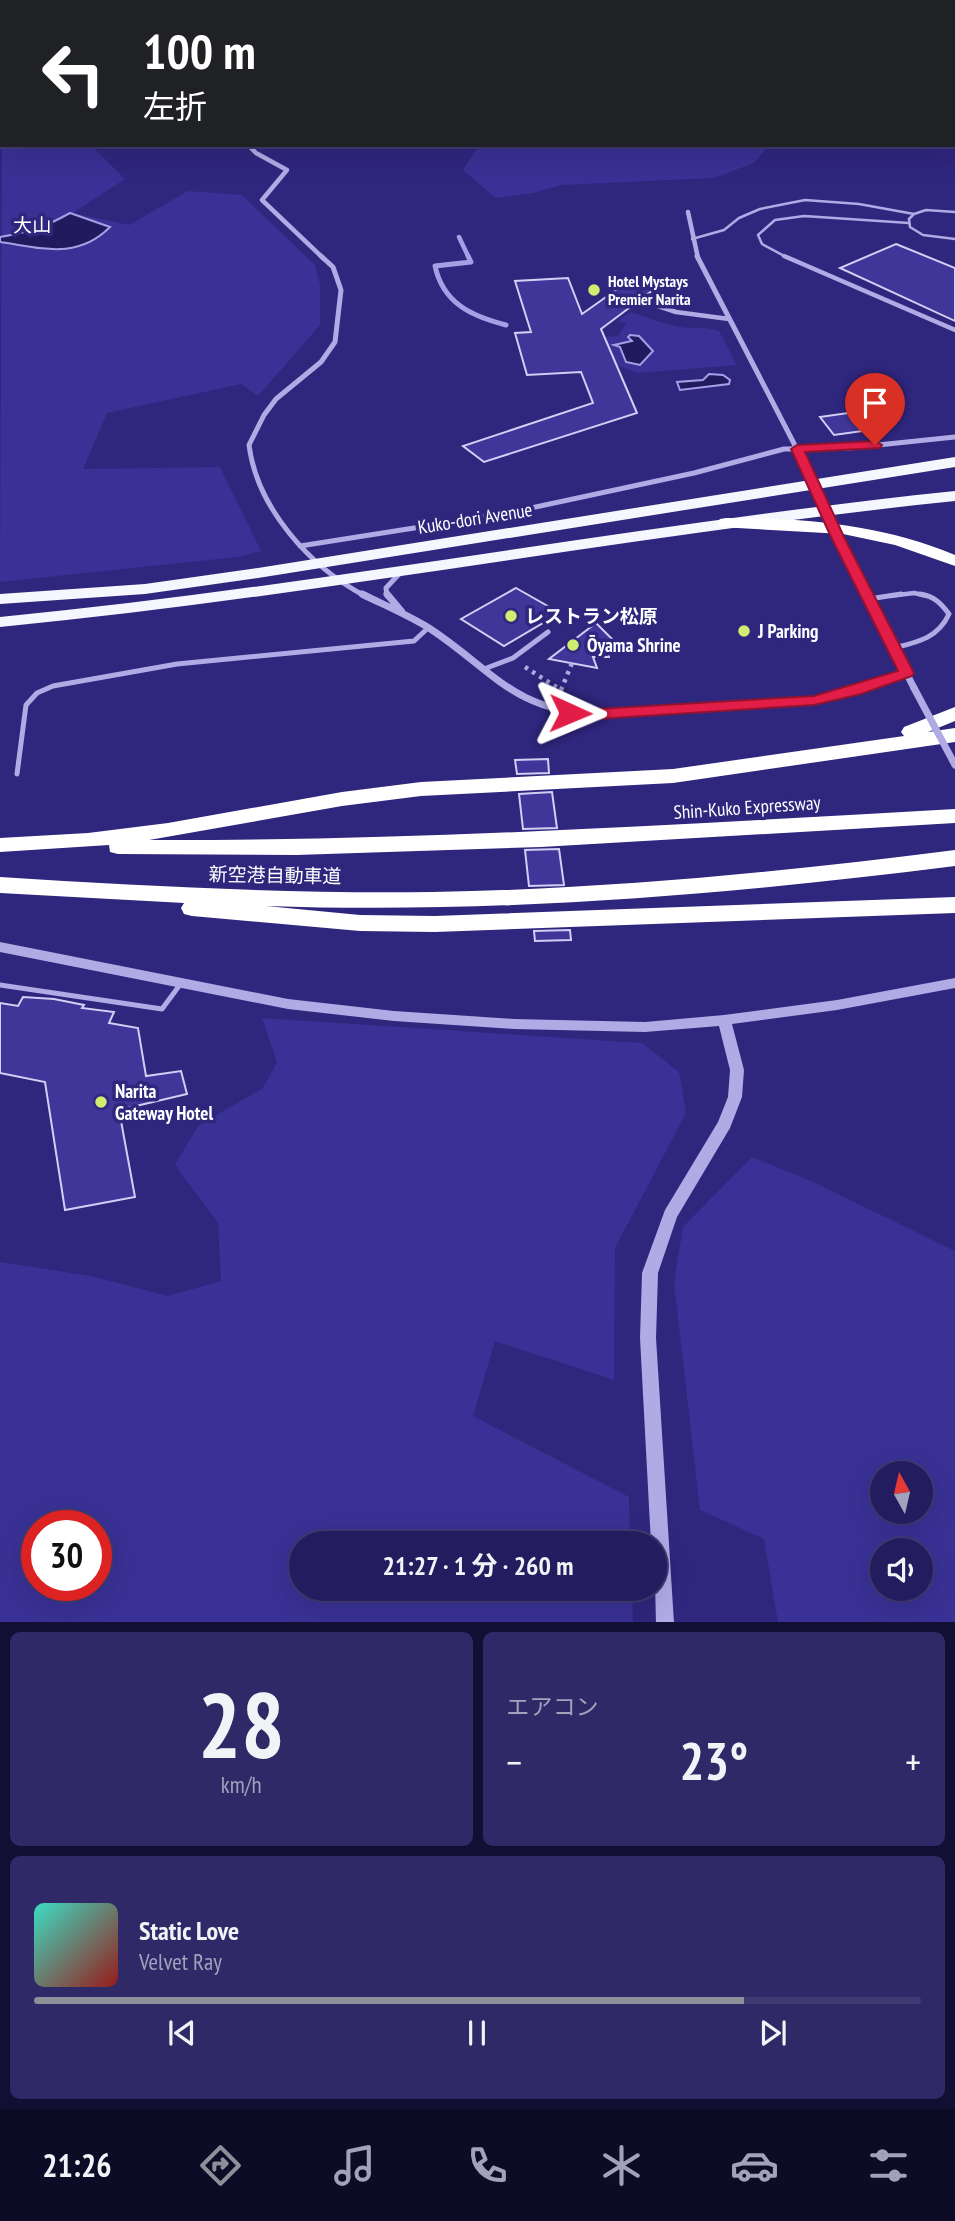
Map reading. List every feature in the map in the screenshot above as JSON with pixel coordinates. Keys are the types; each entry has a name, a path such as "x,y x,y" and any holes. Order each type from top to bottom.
{"highway":[{"name":"Kuko-dori Avenue","path":"0,599 145,589 320,564 955,463"},
{"path":"0,622 154,607 341,583 726,523 854,505 955,496"},
{"path":"726,523 773,522 846,529 912,543 955,561"},
{"path":"845,750 905,734 955,713"},
{"path":"0,845 88,841 395,792 631,780 715,771 955,735"},
{"name":"新空港自動車道","path":"0,845 187,849 405,845 669,835 955,816"},
{"name":"新空港自動車道","path":"0,885 277,899 434,899 676,888 955,858"},
{"path":"58,888 213,911 360,923 435,924 955,905"}],"street":[{"path":"249,147 255,155 273,161 287,170 262,200 333,267 341,290 335,342 321,362 276,399 264,415 249,445 257,476 284,528 341,583 428,628 517,695 545,707 570,713 597,714 814,701 856,691 907,673"},
{"path":"688,212 698,258 802,459 837,537 955,765"},
{"path":"300,546 384,535 503,514 694,473 784,449 849,448 955,437"},
{"path":"400,573 386,587 387,597 408,617"},
{"path":"0,947 288,1004 394,1016 514,1024 645,1027 724,1020 837,1005 955,983"},
{"path":"665,1622 648,1339 650,1273 670,1215 725,1124 735,1097 737,1070 724,1020"}],"lane":[{"path":"692,239 724,230 760,209 805,200 859,204 914,214 942,210 955,212"},
{"path":"914,214 908,219 910,227 923,235 955,239"},
{"path":"909,223 815,216 791,217 774,220 758,235 769,250 955,330"},
{"path":"658,306 677,312 729,319"},
{"path":"869,599 913,591 929,594 942,602 949,614 944,628 927,640 894,648"},
{"path":"17,774 26,705 37,693 53,686 177,664 388,645 414,640 428,628"},
{"path":"484,669 513,658 548,632"},
{"path":"0,985 162,1009 182,982"}],"path":[{"path":"539,678 561,690 572,663"}],"shaded area":[{"path":"2,147 93,147 125,179 73,213 129,225 188,191 242,195 315,265 320,284 320,325 258,396 241,384 107,413 83,469 220,467 261,551 238,557 0,582"},
{"path":"482,147 767,147 754,163 714,178 562,185 533,193 496,198 463,170 476,150"},
{"path":"70,213 110,227 98,237 72,248 45,249 0,242 0,237 36,229"},
{"path":"631,312 684,328 719,331 737,365 637,373 616,365 605,337 618,336 626,324 618,320"},
{"path":"639,336 653,351 640,365 626,362 620,347 614,345 632,341 628,337"},
{"path":"709,374 723,375 730,380 729,384 680,390 677,382 703,380"},
{"path":"262,1018 642,1043 679,1072 686,1113 615,1248 614,1380 495,1341 473,1416 629,1497 630,1531 289,1531 289,1601 632,1601 633,1622 0,1622 0,1262 91,1276 168,1296 221,1281 218,1223 175,1165 198,1126 263,1088 277,1062"},
{"path":"752,1157 809,1180 955,1251 955,1622 778,1622 764,1539 700,1510 674,1283 683,1227"}],"building":[{"path":"896,244 955,268 955,321 840,268"},
{"path":"637,275 661,284 601,329 637,413 484,462 463,446 593,403 581,372 527,375 515,333 531,332 515,281 568,278 582,314"},
{"path":"862,411 877,429 834,435 820,417"},
{"name":"レストラン松原","path":"516,588 560,613 504,646 461,619"},
{"name":"Ōyama Shrine","path":"596,623 614,641 607,643 609,657 593,657 597,668 549,659"},
{"path":"548,759 549,773 517,774 515,760"},
{"path":"552,792 557,828 523,829 519,794"},
{"path":"559,849 564,885 529,886 525,850"},
{"path":"570,930 571,940 535,941 534,931"},
{"name":"Narita Gateway Hotel","path":"23,997 54,999 84,1005 82,1008 114,1012 109,1023 138,1028 146,1076 181,1071 187,1094 119,1110 135,1197 65,1210 45,1082 0,1073 0,1003 18,1006"}],"waterway":[{"path":"459,237 469,258"},
{"path":"469,258 471,262 435,266 445,290 452,299 470,312 506,325"}],"place":[{"name":"Hotel Mystays Premier Narita","path":"594,290"},
{"name":"レストラン松原","path":"511,616"},
{"name":"J Parking","path":"744,631"},
{"name":"Ōyama Shrine","path":"573,645"},
{"name":"Narita Gateway Hotel","path":"101,1102"}],"district":[{"name":"大山","path":"32,225"}],"route":[{"path":"570,713 597,714 814,701 856,691 907,673 837,537 797,449 875,445"}]}
